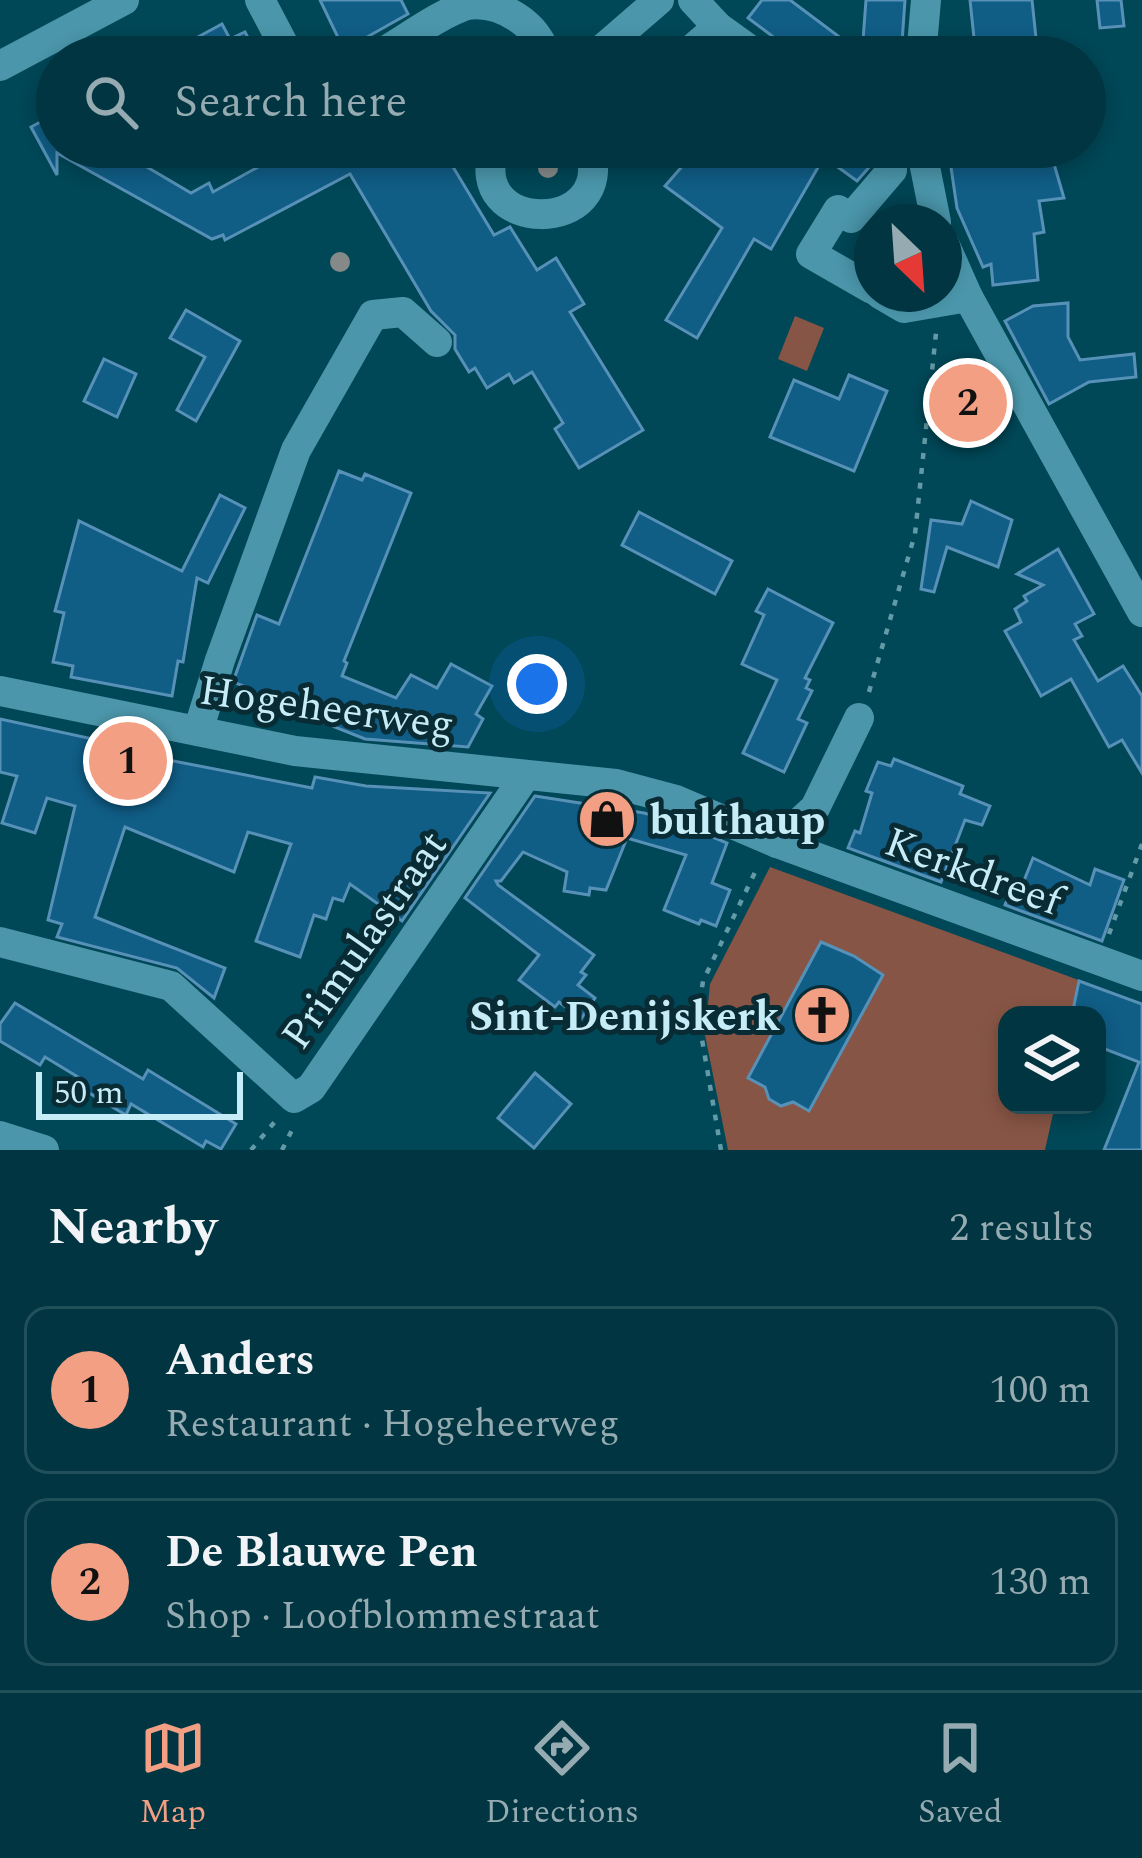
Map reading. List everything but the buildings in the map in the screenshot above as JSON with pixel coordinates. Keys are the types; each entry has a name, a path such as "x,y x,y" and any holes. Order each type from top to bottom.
{"street":[{"path":"56,36 124,0"},
{"path":"260,0 279,36"},
{"path":"617,36 659,0"},
{"path":"693,0 731,36"},
{"path":"923,36 926,0"},
{"path":"412,36 469,4 497,6 524,20 537,36"},
{"path":"708,36 718,27"},
{"path":"0,66 36,47"},
{"path":"491,168 498,193 511,207 545,217 567,210 583,197 592,178 591,168"},
{"path":"863,204 892,168"},
{"path":"925,168 932,204"},
{"path":"854,214 851,218 838,210 811,254 854,279"},
{"path":"962,282 1142,612"},
{"path":"962,303 971,302"},
{"path":"198,731 296,450 373,315 404,312 437,342"},
{"name":"Hogeheerweg","path":"0,691 295,751 616,784 656,794 777,843"},
{"path":"777,843 815,808 859,718"},
{"name":"Primulastraat","path":"0,941 172,986 294,1098 311,1088 526,775"},
{"name":"Kerkdreef","path":"777,843 1142,976"}],"path":[{"path":"859,718 915,534 938,326 971,302"},
{"path":"721,1150 698,1016 703,981 758,866 777,843"},
{"path":"1099,960 1142,844"},
{"path":"251,1150 294,1098"}],"shaded area":[{"path":"795,316 824,328 807,371 778,359"},
{"path":"770,867 1084,982 1078,1006 998,1006 998,1114 1053,1114 1045,1150 728,1150 705,1035 710,984"}],"place":[{"name":"De Blauwe Pen","path":"968,403"},
{"name":"Anders","path":"128,761"},
{"name":"bulthaup","path":"607,819"},
{"name":"Sint-Denijskerk","path":"822,1015"}]}
